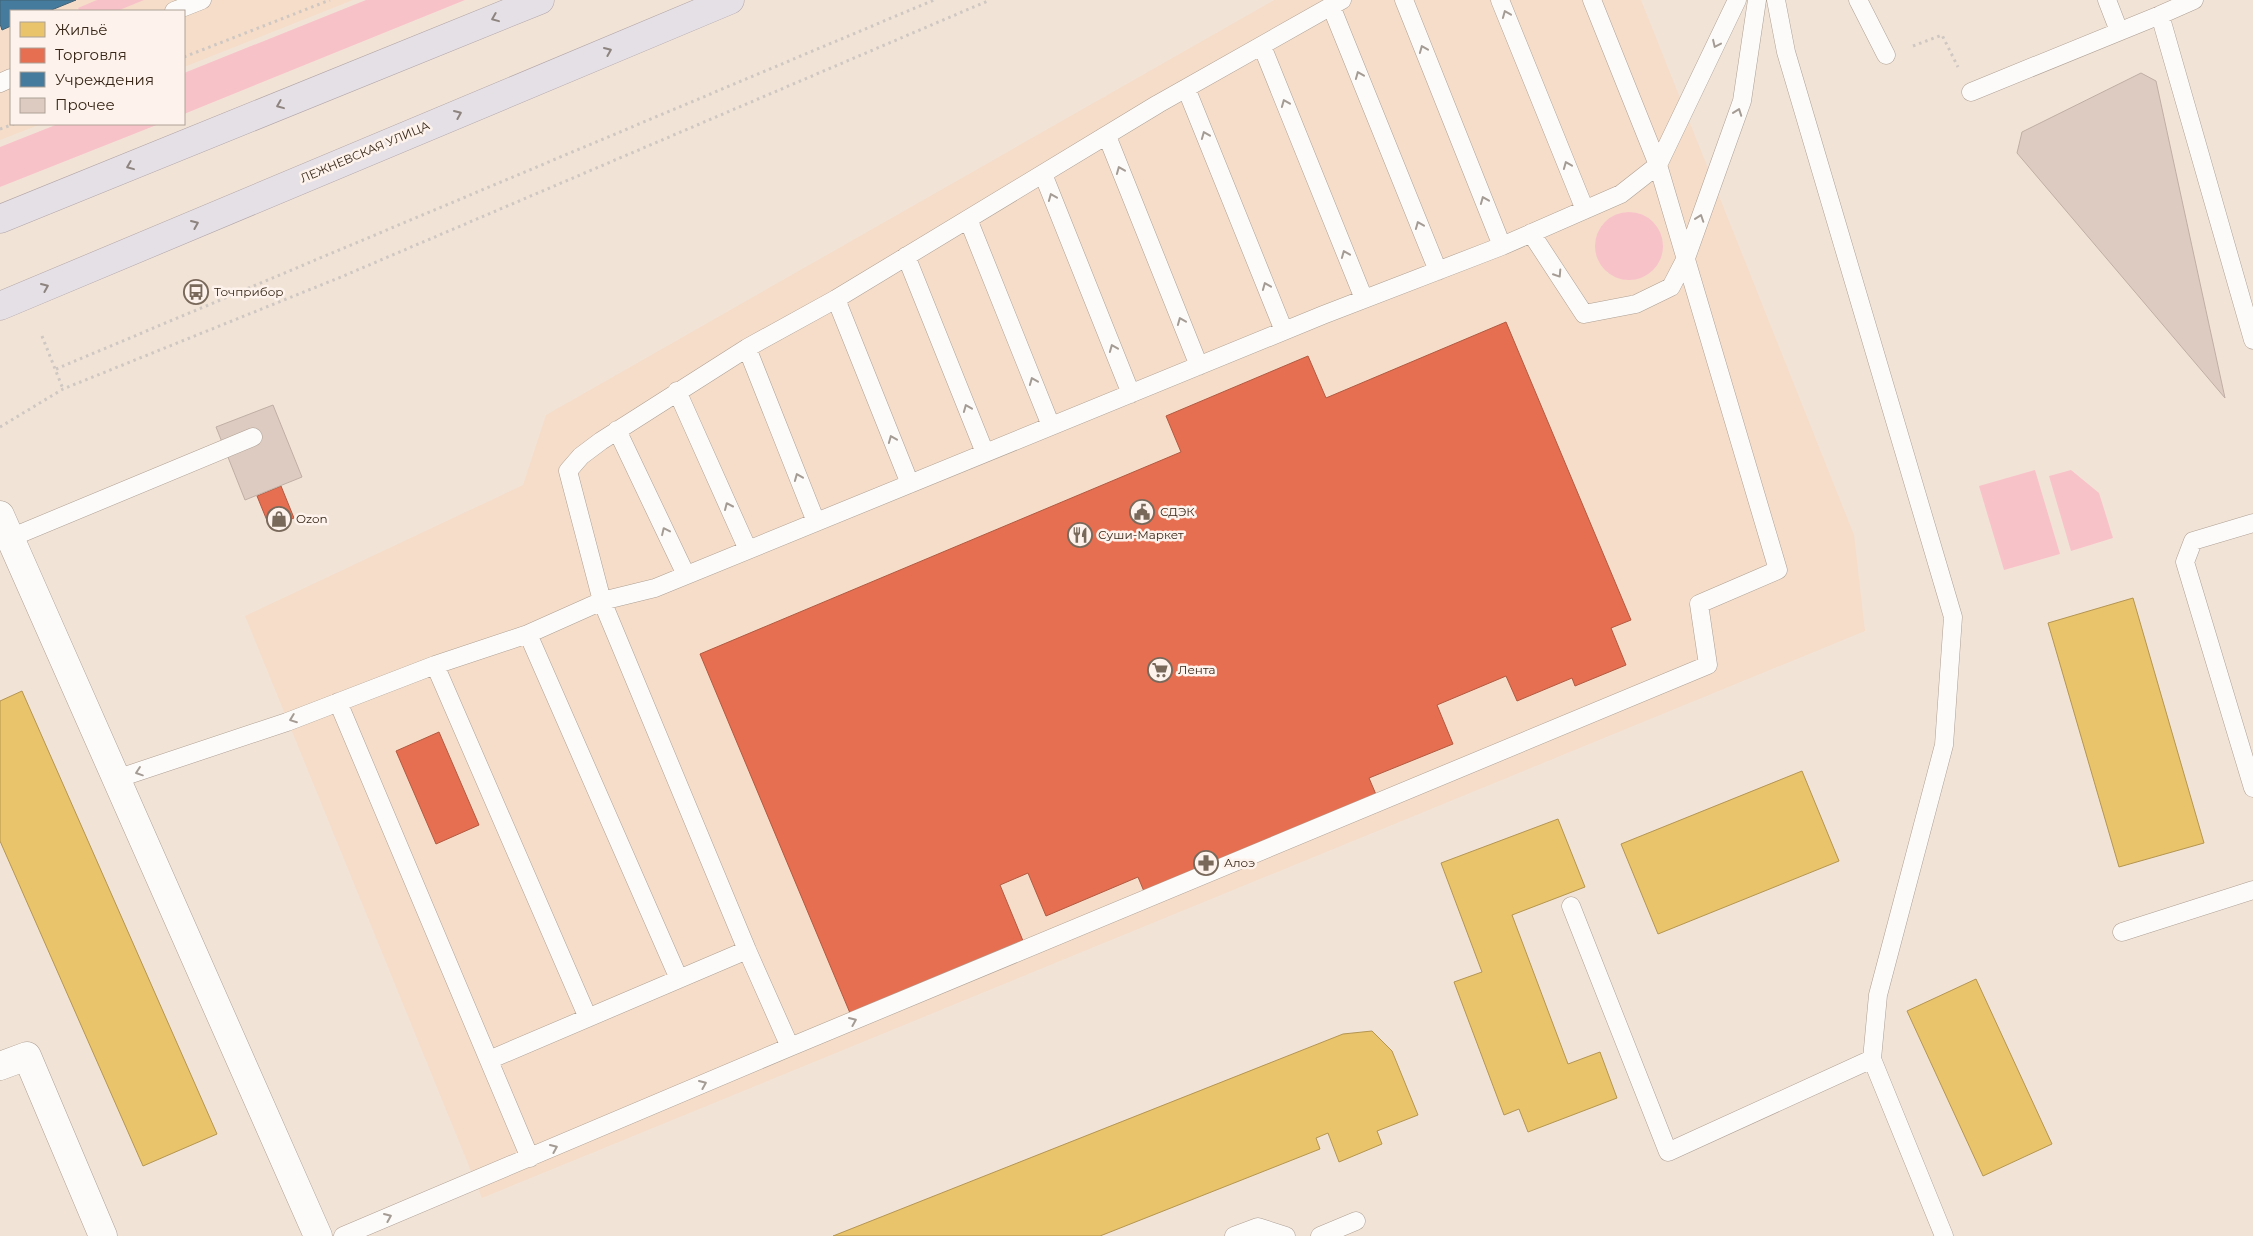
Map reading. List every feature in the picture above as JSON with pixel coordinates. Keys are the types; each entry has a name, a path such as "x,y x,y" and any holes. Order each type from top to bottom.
{"highway":[{"path":"0,219 540,0"},
{"name":"ЛЕЖНЕВСКАЯ УЛИЦА","path":"0,306 730,0"}],"street":[{"path":"5,526 318,1236"},
{"path":"0,1066 27,1056 103,1236"}],"lane":[{"path":"177,10 202,0"},
{"path":"1404,0 1502,246"},
{"path":"1500,0 1585,210"},
{"path":"342,1236 790,1047 1708,665 1699,604 1778,570 1658,165 1592,0"},
{"path":"116,779 338,702 435,665 528,634 602,601 655,588 1284,331 1502,246 1621,194 1658,165 1737,0"},
{"path":"1531,233 1584,314 1636,304 1671,287 1686,258 1742,100 1756,0"},
{"path":"1776,0 1786,52 1952,617 1944,744 1878,995 1872,1059 1944,1236"},
{"path":"1858,0 1886,55"},
{"path":"2107,0 2119,31"},
{"path":"1971,92 2194,0"},
{"path":"790,1047 747,950 602,601 568,471 581,456 617,430 747,348 836,299 1186,88 1337,3 1438,271"},
{"path":"2160,14 2253,340"},
{"path":"1262,46 1364,300"},
{"path":"1186,88 1284,331"},
{"path":"1107,136 1199,366"},
{"path":"1043,174 1131,394"},
{"path":"968,219 1051,426"},
{"path":"906,256 985,453"},
{"path":"836,299 910,484"},
{"path":"747,348 816,522"},
{"path":"677,391 748,550"},
{"path":"617,430 686,575"},
{"path":"5,526 253,437"},
{"path":"2253,523 2193,541 2185,562 2253,788"},
{"path":"528,634 679,979"},
{"path":"435,665 588,1018"},
{"path":"338,702 530,1158"},
{"path":"2122,932 2253,890"},
{"path":"1571,906 1668,1152 1872,1059"},
{"path":"489,1060 747,950"},
{"path":"1320,1236 1356,1221"},
{"path":"1234,1236 1258,1227 1286,1236"}],"path":[{"path":"185,57 330,0"},
{"path":"56,370 934,0"},
{"path":"0,427 63,389 341,277 990,0"},
{"path":"1886,55 1942,35 1971,92"},
{"path":"42,336 63,389"}],"shaded area":[{"path":"0,0 353,0 185,67 185,10 10,10 10,125 38,125 0,140"},
{"path":"97,0 144,0 119,10 79,10 78,8"},
{"path":"366,0 465,0 185,114 185,73"},
{"path":"1274,0 1641,0 1854,535 1865,631 482,1198 245,616 523,485 546,415"},
{"path":"55,125 156,125 0,187 0,147"},
{"path":"1629,212 1642,215 1653,222 1660,233 1663,246 1660,259 1653,270 1642,277 1629,280 1616,277 1605,270 1598,259 1595,246 1598,233 1605,222 1616,215"},
{"path":"2035,470 2060,554 2004,570 1979,486"},
{"path":"2071,470 2099,493 2113,538 2071,551 2049,476"}],"building: Жильё":[{"path":"2133,598 2204,843 2119,867 2048,623"},
{"path":"22,691 217,1134 143,1166 0,841 0,701"},
{"path":"1802,771 1839,861 1658,934 1621,844"},
{"path":"1558,819 1585,887 1512,915 1568,1064 1600,1052 1617,1098 1528,1132 1519,1109 1504,1115 1454,982 1482,972 1441,863"},
{"path":"1976,979 2052,1144 1983,1176 1907,1011"},
{"path":"1372,1031 1392,1051 1418,1115 1377,1131 1382,1144 1339,1162 1328,1133 1316,1138 1320,1149 1100,1236 833,1236 1343,1034"}],"building: Торговля":[{"name":"Лента","path":"1506,322 1631,620 1611,628 1626,665 1575,686 1572,678 1517,701 1506,676 1437,705 1453,744 1369,778 1380,804 1148,901 1138,877 1046,916 1028,873 1000,885 1028,953 855,1025 700,654 1181,452 1166,416 1308,356 1326,398"},
{"path":"281,486 294,518 270,528 257,496"},
{"path":"439,732 479,825 436,844 396,751"}],"building: Учреждения":[{"path":"0,0 76,0 51,10 10,10 10,26 2,30 0,24"}],"building: Прочее":[{"path":"2141,73 2156,81 2225,398 2017,153 2022,132"},
{"path":"273,405 302,477 245,500 216,427"}],"place":[{"name":"Точприбор","path":"196,292"},
{"name":"СДЭК","path":"1142,512"},
{"name":"Ozon","path":"279,519"},
{"name":"Суши-Маркет","path":"1080,535"},
{"name":"Лента","path":"1160,670"},
{"name":"Алоэ","path":"1206,863"}]}
